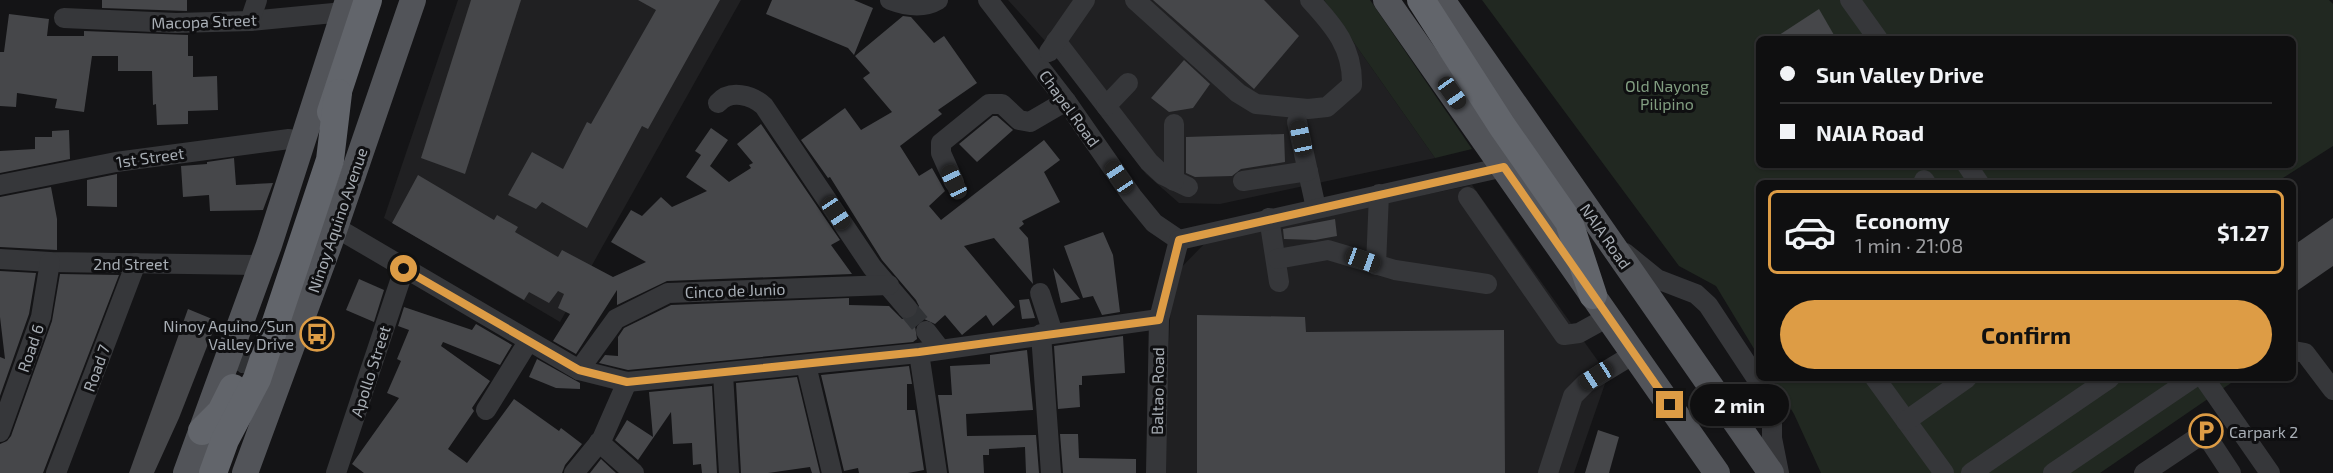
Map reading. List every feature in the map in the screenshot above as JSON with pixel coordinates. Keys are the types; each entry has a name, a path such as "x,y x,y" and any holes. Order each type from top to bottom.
{"highway":[{"path":"1421,0 1497,120 1569,222 1600,306"},
{"path":"213,473 225,440 257,379 327,171 353,4"},
{"path":"252,342 338,93"},
{"path":"202,431 221,412 240,372"}],"main road":[{"name":"Ninoy Aquino Avenue","path":"245,473 335,227 413,0"},
{"path":"1386,0 1717,473"},
{"name":"NAIA Road","path":"1442,0 1771,473"},
{"path":"186,473 262,265 302,142 353,4"}],"street":[{"path":"250,21 257,0"},
{"path":"890,0 904,5 925,6 938,0"},
{"name":"Chapel Road","path":"988,0 1066,101 1154,223 1179,240"},
{"path":"1039,65 1085,0"},
{"path":"1135,0 1238,93 1256,104 1308,109 1327,107 1352,85 1352,67 1348,50 1310,0"},
{"path":"1850,0 1876,36"},
{"name":"Macopa Street","path":"64,18 155,23 250,21 353,4"},
{"path":"1056,41 1149,162 1163,175 1181,184 1174,124"},
{"path":"1106,106 1128,83"},
{"path":"718,103 729,96 742,95 764,106 872,267 907,308"},
{"path":"954,182 941,153 941,143 989,104 1002,104 1019,120 1030,122 1066,101"},
{"path":"1298,122 1316,208"},
{"name":"1st Street","path":"0,185 116,162 289,139 302,142"},
{"path":"1179,240 1504,167"},
{"path":"1243,181 1308,171"},
{"path":"1376,265 1379,194"},
{"path":"1468,197 1564,335 1577,334 1600,306"},
{"path":"1269,218 1279,282"},
{"path":"335,227 579,370 627,382 723,374 919,352 1047,333 1159,320"},
{"path":"1608,239 1657,279 1696,294 1708,305 1756,378"},
{"name":"Baltao Road","path":"1156,473 1159,320 1179,240"},
{"path":"1277,259 1328,250 1395,270 1486,284"},
{"name":"2nd Street","path":"0,259 50,262 262,265"},
{"name":"Road 6","path":"0,432 41,317 50,262"},
{"name":"Road 7","path":"56,473 135,263"},
{"name":"Apollo Street","path":"336,473 404,269"},
{"name":"Cinco de Junio","path":"579,370 616,319 668,293 889,285"},
{"path":"1040,293 1047,333 1051,473"},
{"path":"926,331 940,349"},
{"path":"486,410 528,342"},
{"path":"2296,351 2306,353 2333,390"},
{"path":"919,352 934,472"},
{"path":"1548,473 1574,396 1586,383 1634,354"},
{"path":"806,365 832,473"},
{"path":"723,374 729,473"},
{"path":"1758,381 1772,402 1772,438 1779,473"},
{"path":"1877,381 1944,473"},
{"path":"1906,421 1963,381"},
{"path":"1971,473 2106,381"},
{"path":"2063,470 2189,381"},
{"path":"2206,381 2270,473"},
{"path":"574,473 599,442 627,382"},
{"path":"2144,473 2198,437 2210,441 2231,473"},
{"path":"599,442 634,473"}],"shaded area":[{"path":"458,0 741,0 560,322 384,218"},
{"path":"1008,0 1324,0 1435,158 1220,204 1179,203 1146,174 1046,42"},
{"path":"1472,185 1608,375 1574,473 1163,473 1172,277 1208,240"}],"green space":[{"path":"1324,0 1370,0 1472,149 1435,158"},
{"name":"Old Nayong Pilipino","path":"1482,0 2329,0 2333,4 2333,146 2280,180 1756,180 1756,352 1716,286 1679,266"},
{"path":"1774,381 2230,381 2231,383 2100,473 1821,473 1794,414"}],"building":[{"path":"102,0 187,0 187,11 102,8"},
{"path":"471,0 521,0 465,174 421,158"},
{"path":"638,0 720,0 648,129 642,126 587,228 542,202 536,209 508,195 532,152 563,169 587,122 591,124 656,10"},
{"path":"772,0 854,0 873,8 854,55 848,48 766,14"},
{"path":"1153,0 1264,0 1299,36 1254,89"},
{"path":"1819,9 1834,35 1832,36 1778,36"},
{"path":"9,14 49,19 47,36 84,36 84,31 188,35 188,56 193,56 193,77 217,76 218,110 188,111 188,124 157,125 156,104 153,105 152,71 118,71 118,56 92,56 84,112 55,108 57,99 17,93 16,107 0,106 0,52 4,52"},
{"path":"903,16 911,17 934,43 944,36 977,83 938,110 942,114 900,146 919,176 932,168 945,191 929,206 941,220 1044,140 1060,160 1044,172 1060,202 1022,221 1024,224 1019,228 1028,238 1033,284 994,238 964,246 1015,307 993,326 986,315 962,335 945,315 935,324 924,319 915,326 917,339 913,342 628,370 599,363 605,355 618,356 618,337 624,328 671,305 849,298 849,305 889,306 902,319 915,317 919,306 916,300 882,260 830,177 828,178 801,140 845,108 861,130 892,112 863,78 870,73 855,56"},
{"path":"1184,60 1210,84 1193,108 1169,112 1151,98"},
{"path":"993,116 997,116 1013,130 977,162 959,144"},
{"path":"761,124 840,240 831,245 852,274 667,281 617,305 617,290 576,354 553,341 570,314 558,308 564,294 558,291 549,303 529,292 524,300 392,223 418,175 494,220 497,215 518,227 515,232 558,257 562,250 613,277 646,262 611,242 631,210 642,216 661,197 672,207 707,191 686,177 701,155 695,151 711,128 728,140 710,166 729,182 751,168 749,165 753,163 737,144"},
{"path":"69,130 70,159 0,173 0,151 35,149 35,137 52,137 52,131"},
{"path":"1284,134 1285,162 1241,169 1232,176 1195,177 1186,173 1186,137"},
{"path":"234,158 236,185 273,183 263,210 210,211 209,195 183,197 181,166 207,164 207,162"},
{"path":"117,174 117,207 87,206 87,180"},
{"path":"51,187 57,219 57,250 0,247 0,197"},
{"path":"2333,218 2333,266 2296,292 2296,244"},
{"path":"1335,219 1337,236 1315,240 1284,239 1283,229"},
{"path":"1103,232 1113,255 1120,312 1102,315 1093,296 1083,298 1064,246"},
{"path":"1053,268 1080,299 1061,303"},
{"path":"0,271 36,273 29,314 0,396 0,357 5,359 0,317"},
{"path":"60,274 119,275 43,473 0,473 0,444 11,436 52,321"},
{"path":"359,279 384,290 374,322 346,310"},
{"path":"1029,299 1035,318 1022,319 1019,300"},
{"path":"404,307 472,330 476,324 512,345 500,365 443,342 441,346 490,381 472,408 474,411 448,449 467,463 514,399 559,431 561,428 582,444 565,465 562,473 364,473 352,464 399,398 387,393 401,361 397,359 409,330 398,326"},
{"path":"188,309 217,321 179,418 154,473 129,473"},
{"path":"1197,315 1305,317 1306,332 1504,330 1505,473 1197,473"},
{"path":"1123,336 1125,373 1082,376 1082,385 1079,385 1080,407 1058,409 1054,346"},
{"path":"250,342 252,342 242,373 239,372"},
{"path":"1027,350 1033,410 966,414 967,436 1036,435 1039,473 1026,473 1025,447 989,449 989,455 983,455 984,473 949,473 938,395 952,395 950,366 990,364 990,355"},
{"path":"537,359 580,383 580,389 556,388 529,377"},
{"path":"909,366 912,384 907,384 907,410 915,410 924,470 908,473 859,473 858,468 844,471 821,375"},
{"path":"797,377 820,473 812,473 810,467 768,473 741,473 736,383"},
{"path":"712,386 717,473 702,473 701,464 693,465 692,443 673,444 671,412 638,460 615,440 627,420 653,437 649,392"},
{"path":"1598,430 1619,437 1609,473 1585,473"},
{"path":"1060,434 1078,434 1079,458 1136,459 1136,473 1063,473"},
{"path":"601,459 616,473 590,473"}],"tunnel":[{"path":"907,308 926,331"},
{"path":"240,372 252,342"}],"place":[{"name":"Ninoy Aquino/Sun Valley Drive","path":"317,334"},
{"name":"Carpark 2","path":"2206,431"}],"route":[{"path":"404,269 579,370 627,382 723,374 919,352 1159,320 1179,240 1203,232 1504,167 1670,405"}]}
